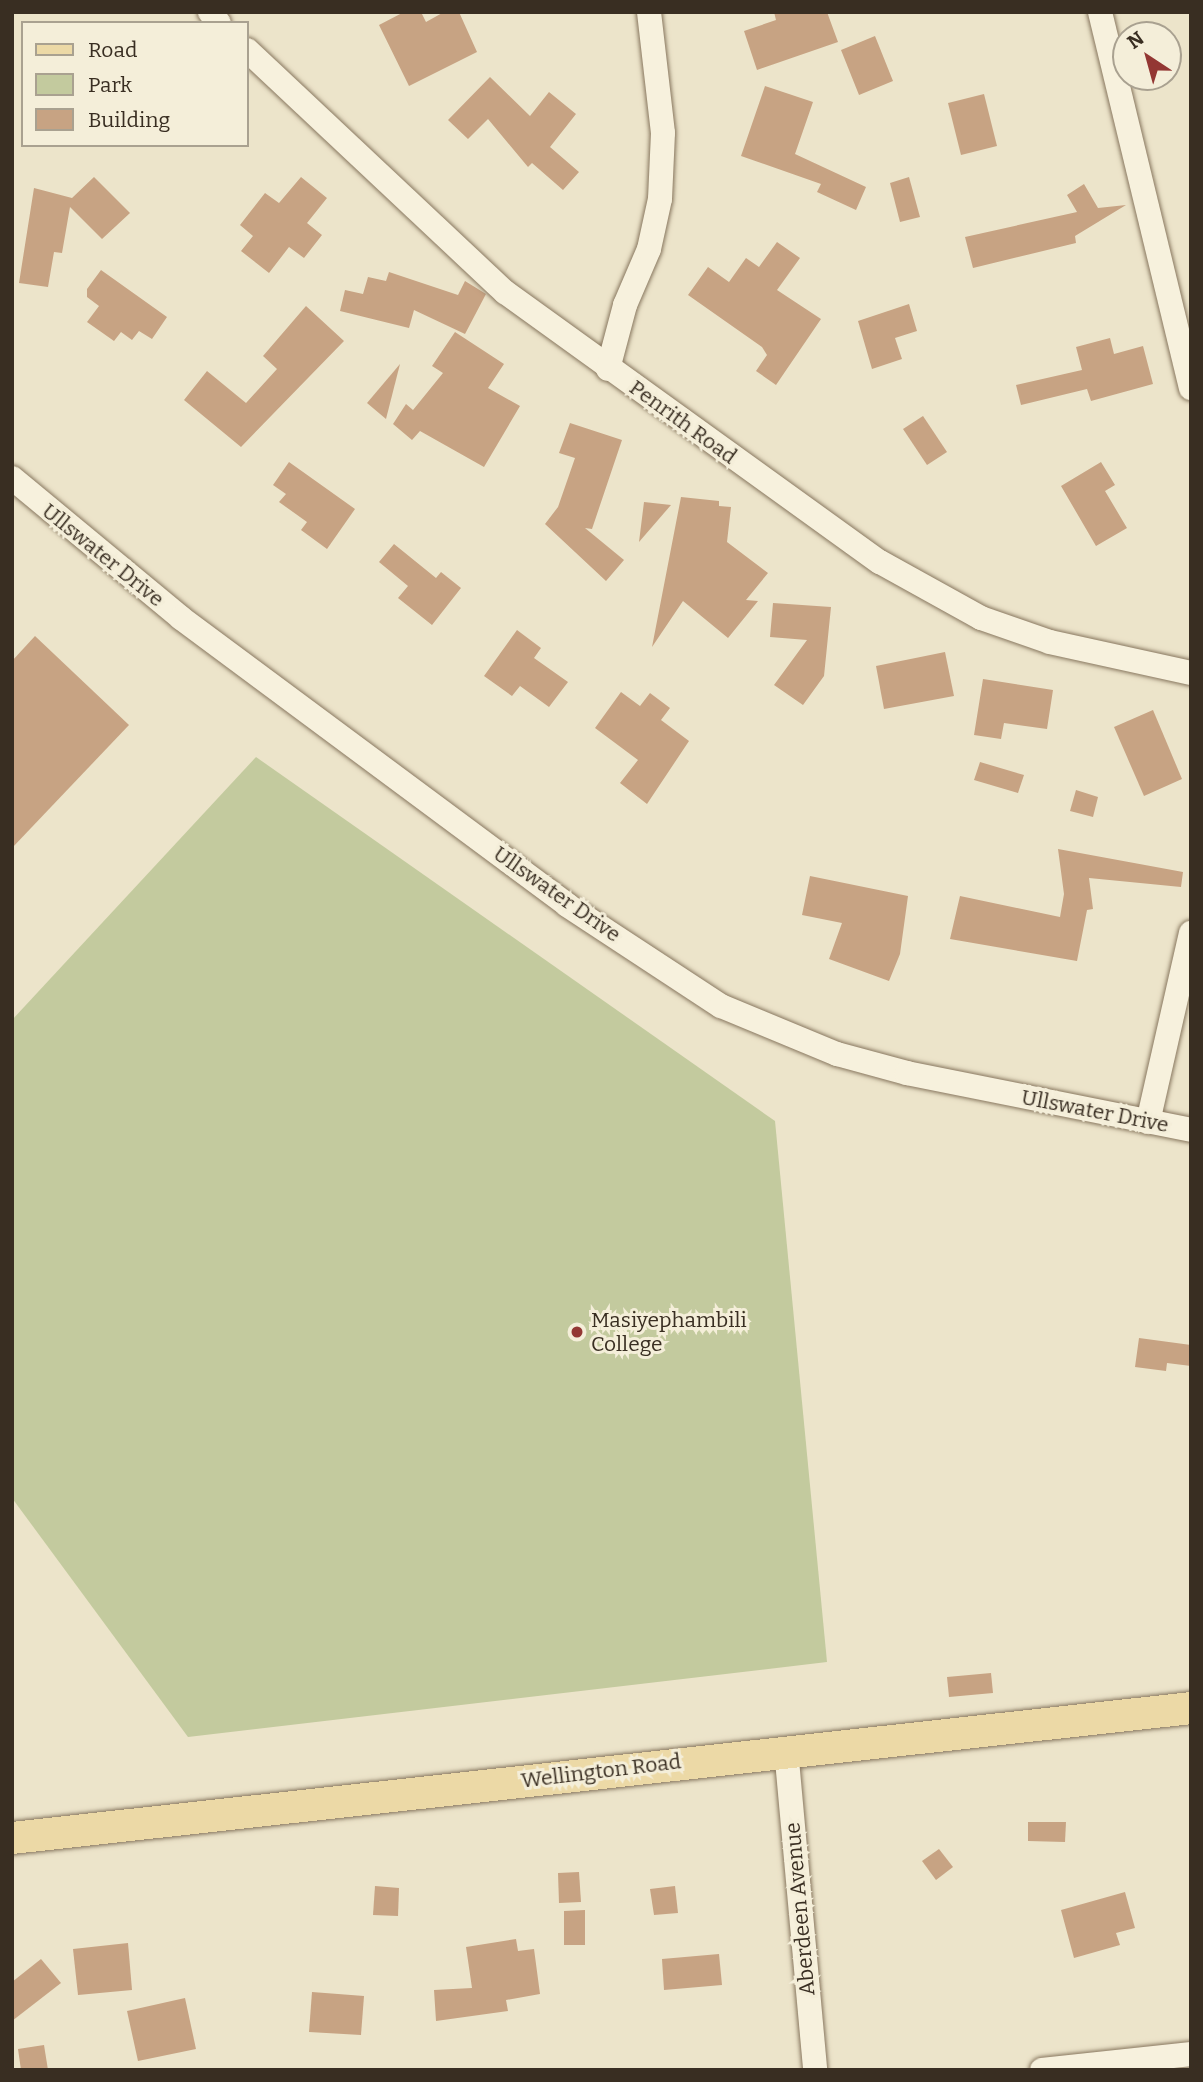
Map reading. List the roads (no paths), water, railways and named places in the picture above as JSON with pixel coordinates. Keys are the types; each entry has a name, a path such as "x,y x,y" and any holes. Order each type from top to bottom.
{"main road":[{"name":"Wellington Road","path":"12,1838 786,1749 1191,1708"}],"street":[{"path":"608,369 625,305 649,249 660,198 663,133 649,12"},
{"path":"1100,12 1191,388"},
{"name":"Penrith Road","path":"248,51 495,283 608,369 880,562 981,618 1063,645 1191,673"},
{"name":"Ullswater Drive","path":"12,478 192,627 567,905 722,1006 837,1054 1191,1130"},
{"path":"1148,1122 1191,933"},
{"name":"Aberdeen Avenue","path":"786,1749 815,2070"},
{"path":"1042,2070 1191,2054"}],"place":[{"name":"Masiyephambili College","path":"577,1332"}]}
